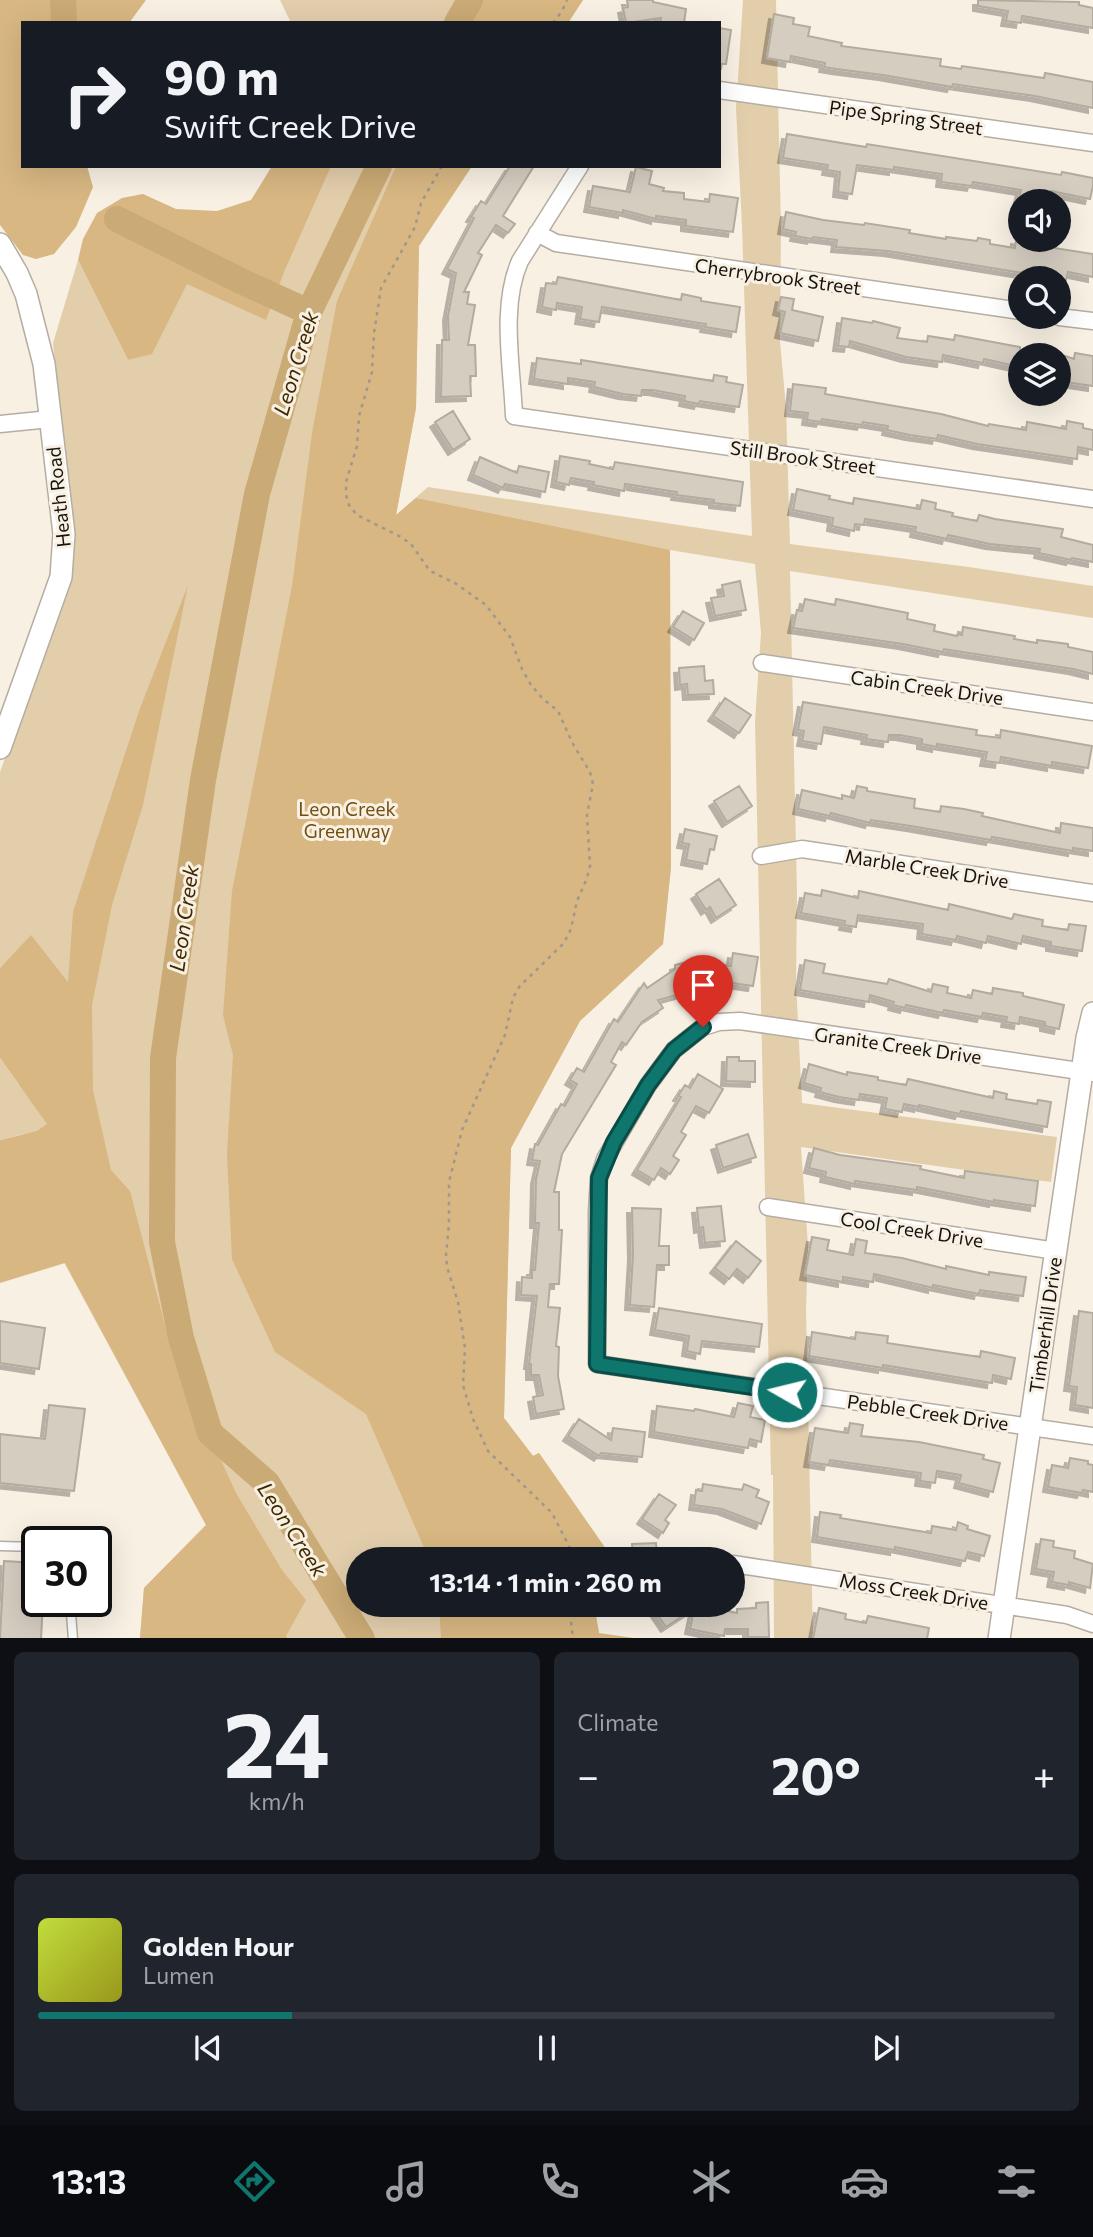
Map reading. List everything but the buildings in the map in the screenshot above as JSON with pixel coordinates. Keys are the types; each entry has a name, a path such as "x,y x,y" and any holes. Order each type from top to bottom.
{"street":[{"name":"Pipe Spring Street","path":"721,90 1093,143"},
{"path":"537,233 579,168"},
{"name":"Cherrybrook Street","path":"537,233 556,243 1008,309"},
{"name":"Still Brook Street","path":"537,233 520,261 509,295 514,416 1093,499"},
{"name":"Heath Road","path":"0,244 17,272 26,294 44,364 64,534 61,577 0,748"},
{"path":"1071,318 1093,321"},
{"path":"0,424 50,419"},
{"name":"Cabin Creek Drive","path":"762,663 1093,712"},
{"name":"Marble Creek Drive","path":"761,856 802,849 1093,893"},
{"name":"Timberhill Drive","path":"999,1638 1056,1251 1088,1073 1087,1038 1093,1013"},
{"name":"Granite Creek Drive","path":"597,1364 599,1178 614,1142 648,1085 674,1050 703,1027 719,1022 740,1021 1088,1073"},
{"name":"Cool Creek Drive","path":"768,1207 1056,1251"},
{"name":"Pebble Creek Drive","path":"597,1364 1093,1436"},
{"name":"Moss Creek Drive","path":"745,1566 1067,1615 1093,1624"}],"lane":[{"path":"0,1546 21,1547"},
{"path":"71,1617 73,1638"}],"path":[{"path":"555,21 567,0"},
{"path":"441,168 421,203 415,227 381,288 374,333 372,373 359,416 357,446 345,482 346,495 356,515 401,537 411,544 430,571 455,583 486,605 510,637 531,685 558,711 590,772 593,784 587,825 590,866 577,901 571,929 564,943 519,987 513,998 505,1035 462,1130 449,1182 447,1267 458,1301 465,1348 463,1385 473,1419 488,1451 552,1513 569,1547"},
{"path":"571,1617 573,1638"}],"green space":[{"path":"0,0 146,0 130,21 21,21 21,168 88,168 93,187 76,227 54,254 36,259 23,255 0,225"},
{"path":"280,0 583,0 569,21 290,21"},
{"path":"482,0 583,0 569,21 468,21"},
{"name":"Leon Creek Greenway","path":"743,0 776,0 781,229 780,341 786,408 790,544 1093,586 1093,618 790,571 797,894 796,982 802,1103 1057,1137 1051,1182 801,1147 808,1246 806,1310 813,1638 774,1638 773,1475 755,721 761,633 755,564 670,550 671,867 663,944 580,1021 511,1148 504,1418 533,1456 539,1453 605,1547 346,1547 346,1617 596,1617 599,1633 595,1638 140,1638 144,1588 206,1525 28,1196 23,1134 0,1140 0,1058 19,1085 10,958 0,968 0,772 63,594 72,526 53,343 78,260 128,360 146,355 158,267 281,195 291,168 471,168 419,246 416,408 396,515 428,487 752,536 736,108"},
{"path":"271,168 330,168 266,320 187,284 152,354 128,360 78,260 83,239 97,213 122,198 143,194 176,209 217,211 251,200"},
{"path":"395,168 471,168 419,246 416,408 396,515 416,498 670,550 671,867 663,944 580,1021 511,1148 504,1418 533,1456 539,1453 605,1547 424,1547 366,1414 275,1352 232,1259 227,1153 233,1055 223,1015 232,891 292,586 312,433 337,301"},
{"path":"188,585 143,805 112,905 92,1005 93,1090 111,1170 130,1191 167,1333 189,1390 236,1493 282,1570 306,1600 287,1638 140,1638 144,1588 206,1525 65,1263 0,1283 0,1140 37,1131 47,1124 0,1058 0,968 31,935 68,982 73,912 139,711"},
{"path":"440,1617 596,1617 599,1633 634,1638 441,1638"}],"waterway":[{"path":"63,0 64,21"},
{"name":"Leon Creek","path":"458,21 470,0"},
{"name":"Leon Creek","path":"361,1638 267,1483 210,1433 181,1338 162,1242 163,1058 203,780 257,494 309,312 378,168"},
{"path":"117,219 309,312"}],"route":[{"path":"703,1027 674,1050 648,1085 605,1159 599,1178 597,1364 787,1392"}]}
